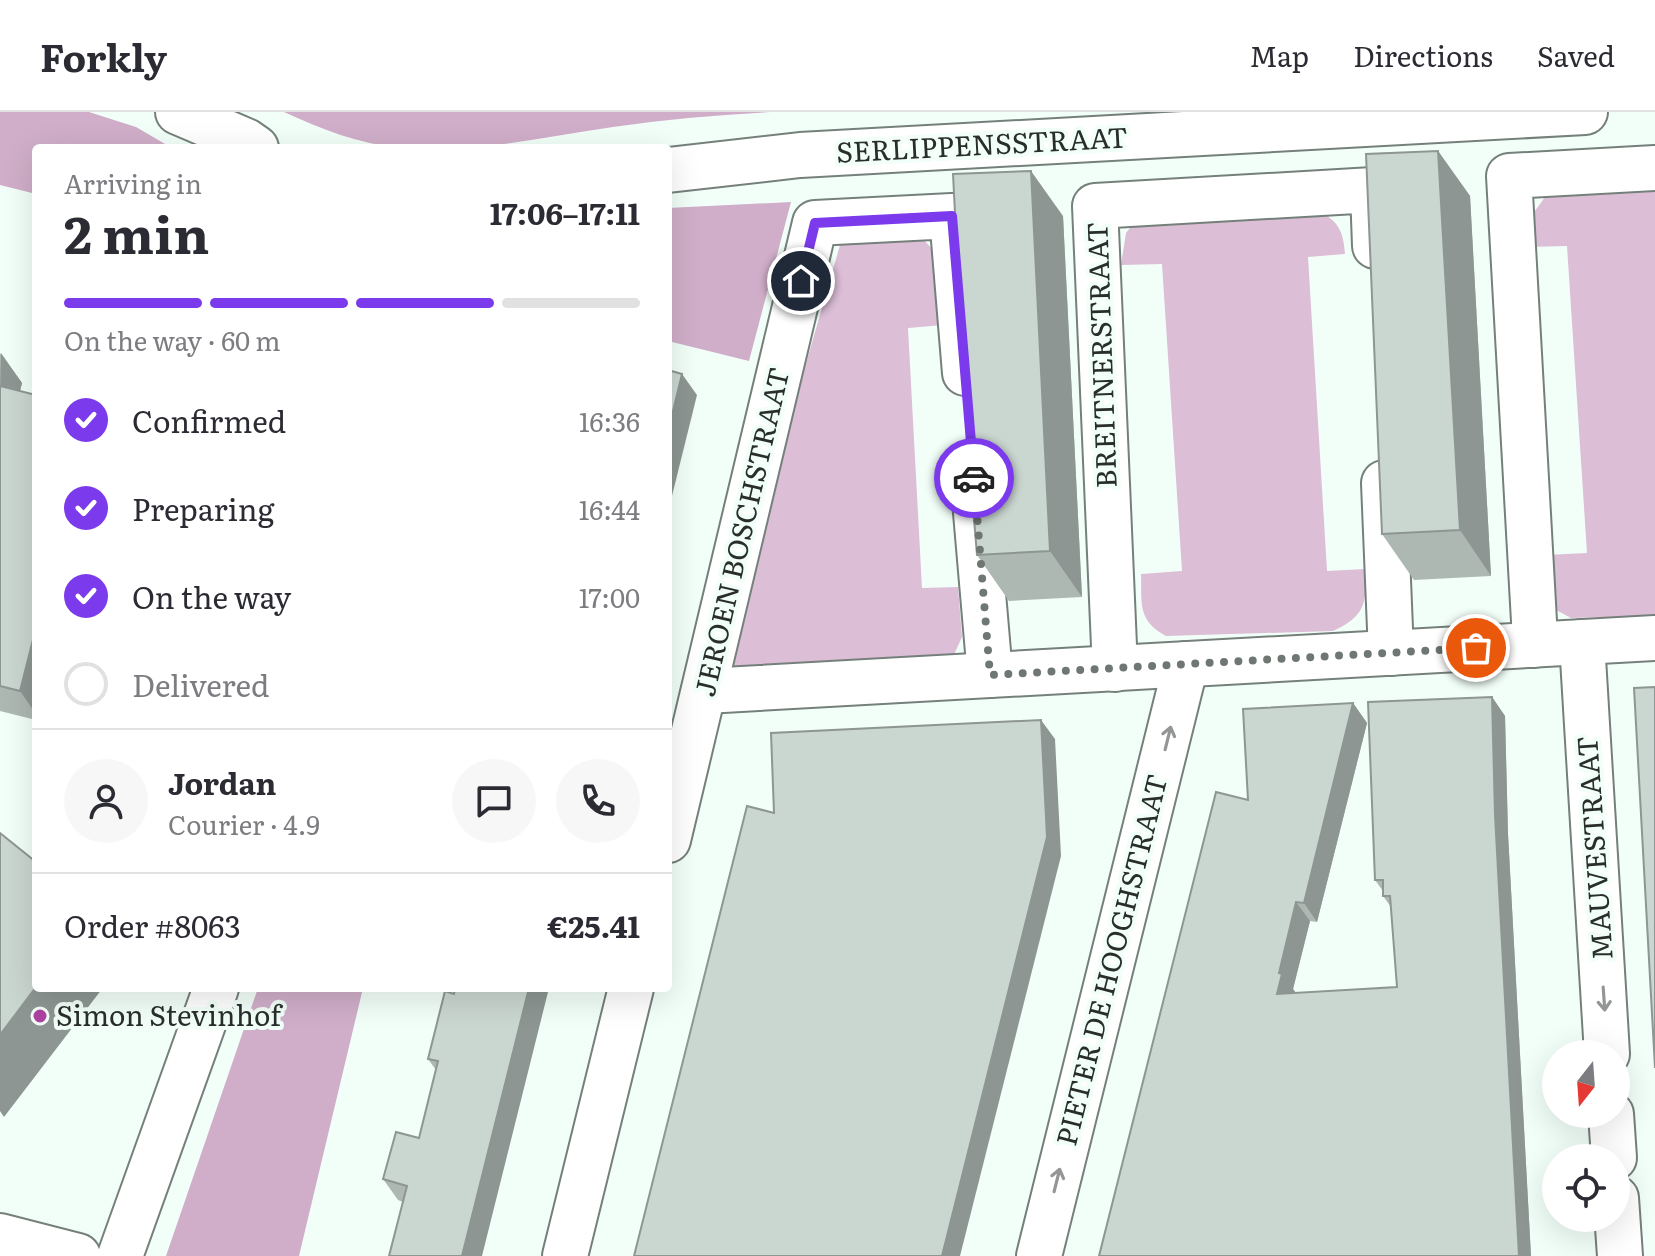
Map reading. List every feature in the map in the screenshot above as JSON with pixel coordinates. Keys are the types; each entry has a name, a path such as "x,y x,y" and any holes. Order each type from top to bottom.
{"street":[{"path":"178,112 250,144"},
{"name":"SERLIPPENSSTRAAT","path":"672,170 852,152 1585,112"},
{"path":"1533,645 1509,176 1655,168"},
{"name":"BREITNERSTRAAT","path":"1115,669 1095,206 1373,190 1376,286"},
{"name":"JEROEN BOSCHSTRAAT","path":"672,824 815,223 952,216 968,406"},
{"path":"1383,445 1391,653"},
{"path":"973,469 990,675"},
{"path":"705,691 1655,638"},
{"name":"MAUVESTRAAT","path":"1582,642 1606,1040"},
{"name":"PIETER DE HOOGHSTRAAT","path":"1039,1256 1186,664"},
{"path":"120,1256 215,992"},
{"path":"565,1256 630,992"},
{"path":"1618,1232 1620,1256"},
{"path":"0,1236 78,1256"}],"shaded area":[{"path":"0,112 89,112 136,127 165,144 32,144 32,193 0,185"},
{"path":"284,112 771,112 653,122 507,144 376,144 326,130"},
{"path":"1655,191 1655,616 1571,618 1558,611 1549,599 1546,555 1587,553 1567,246 1526,247 1532,215 1545,197"},
{"path":"791,202 749,361 672,342 672,208"},
{"path":"1310,207 1336,224 1345,254 1308,257 1327,571 1365,569 1362,608 1352,620 1333,631 1166,636 1150,624 1143,610 1141,574 1182,571 1162,264 1121,265 1126,233 1140,215"},
{"path":"856,234 922,238 934,251 943,325 908,328 922,588 958,587 962,637 952,659 741,671 734,667 732,660 801,381 840,245"},
{"path":"257,992 362,992 299,1256 166,1256"}],"building":[{"path":"1438,151 1460,530 1382,534 1366,154"},
{"path":"1031,171 1050,551 977,555 965,410 953,174"},
{"path":"672,371 682,374 672,415"},
{"path":"0,386 32,394 32,644 20,691 0,686"},
{"path":"1655,687 1655,1068 1634,688"},
{"path":"1492,697 1495,815 1519,1256 1099,1256 1216,792 1248,800 1243,709 1353,703 1304,903 1296,902 1277,994 1397,987 1390,896 1383,896 1383,880 1375,880 1368,702"},
{"path":"1041,720 1047,837 942,1256 634,1256 747,806 774,813 771,733"},
{"path":"0,833 32,859 32,992 0,1035"},
{"path":"445,992 528,992 462,1256 389,1256 407,1186 383,1179 396,1132 419,1138 438,1061 428,1059"}],"way so far":[{"path":"974,478 990,675 1476,648"}],"place":[{"name":"Simon Stevinhof","path":"40,1016"}],"route":[{"path":"801,281 815,223 952,216 974,478"}]}
